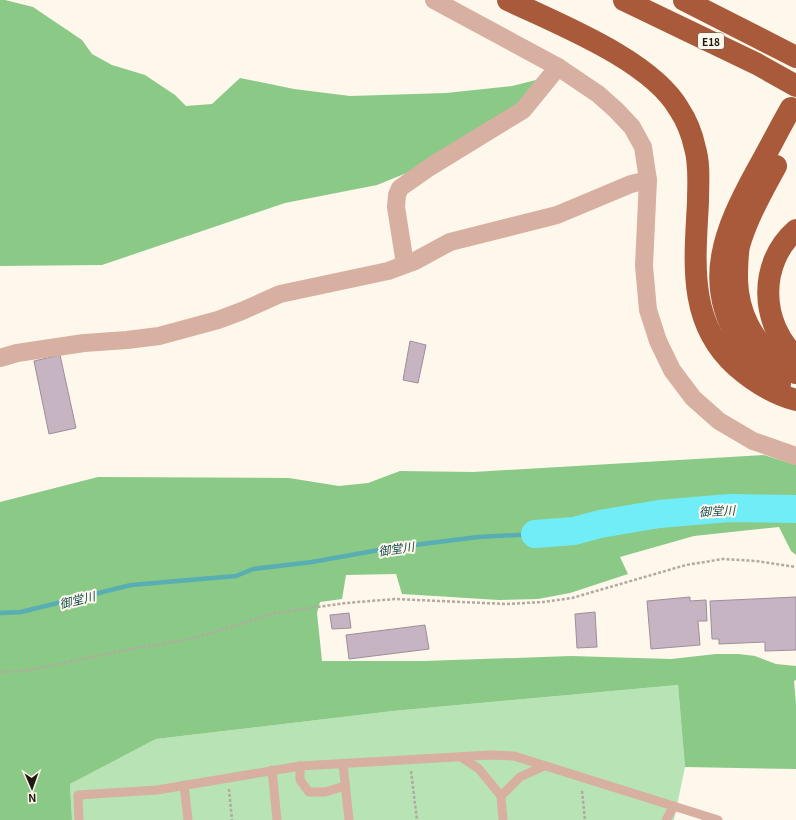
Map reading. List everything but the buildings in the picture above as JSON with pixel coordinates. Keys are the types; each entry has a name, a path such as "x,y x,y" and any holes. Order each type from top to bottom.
{"highway":[{"path":"508,0 583,36 630,63 664,89 679,108 689,128 696,149 698,171 695,270 701,312 719,348 747,376 768,388 796,400"},
{"name":"E18","path":"624,0 757,64 796,86"},
{"name":"E18","path":"684,0 796,57"},
{"path":"791,108 736,210 721,254 720,277 722,298 727,318 742,345 761,368 777,383 796,394"},
{"path":"796,130 747,224 739,248 737,270 740,303 750,328 761,345 778,362 796,373"},
{"path":"796,230 779,251 771,271 768,292 770,312 777,333 788,350 796,357"}],"street":[{"path":"434,0 558,67 598,94 632,127 643,147 648,180 644,266 648,310 658,341 672,370 693,398 719,421 752,441 796,456"},
{"path":"404,264 396,207 397,195 400,188 430,167 522,110 558,67"},
{"path":"0,358 17,353 84,343 159,336 218,320 280,294 381,272 415,261 450,242 557,215 631,184 648,180"}],"lane":[{"path":"79,820 78,794 157,790 300,766 461,757 514,756 718,820"},
{"path":"461,757 479,769 501,796 503,820"},
{"path":"343,764 349,820"},
{"path":"300,766 300,780 309,792 325,792 345,786"},
{"path":"501,796 520,777 544,766"},
{"path":"272,770 277,820"},
{"path":"184,785 188,820"},
{"path":"666,820 674,806"}],"path":[{"path":"0,672 26,671 125,650 180,641 275,613 346,603 395,600 506,604 543,602 572,598 686,565 723,559 756,561 796,567"},
{"path":"410,760 417,820"},
{"path":"581,777 585,820"},
{"path":"228,778 232,820"}],"green space":[{"path":"0,0 33,7 82,40 92,54 112,65 145,75 175,95 186,106 212,104 240,78 294,89 350,96 446,93 512,86 540,79 512,112 424,166 377,185 285,203 102,265 0,266"},
{"path":"764,455 796,465 796,555 791,551 779,527 694,536 620,557 628,574 570,593 538,599 499,600 402,594 396,574 346,575 342,599 320,602 317,613 322,661 424,661 571,656 671,659 716,654 739,654 755,656 776,664 796,666 796,680 794,681 796,704 796,769 685,767 678,685 393,711 156,739 70,784 72,820 0,820 0,502 98,477 289,478 339,486 368,483 400,471 473,472"},
{"path":"678,685 685,767 674,820 72,820 70,784 156,739 393,711"}],"waterway":[{"name":"御堂川","path":"535,534 574,531 600,524 659,514 729,508 796,509"},
{"name":"御堂川","path":"0,613 21,612 131,585 236,576 253,569 312,562 390,548 478,537 535,534"}]}
